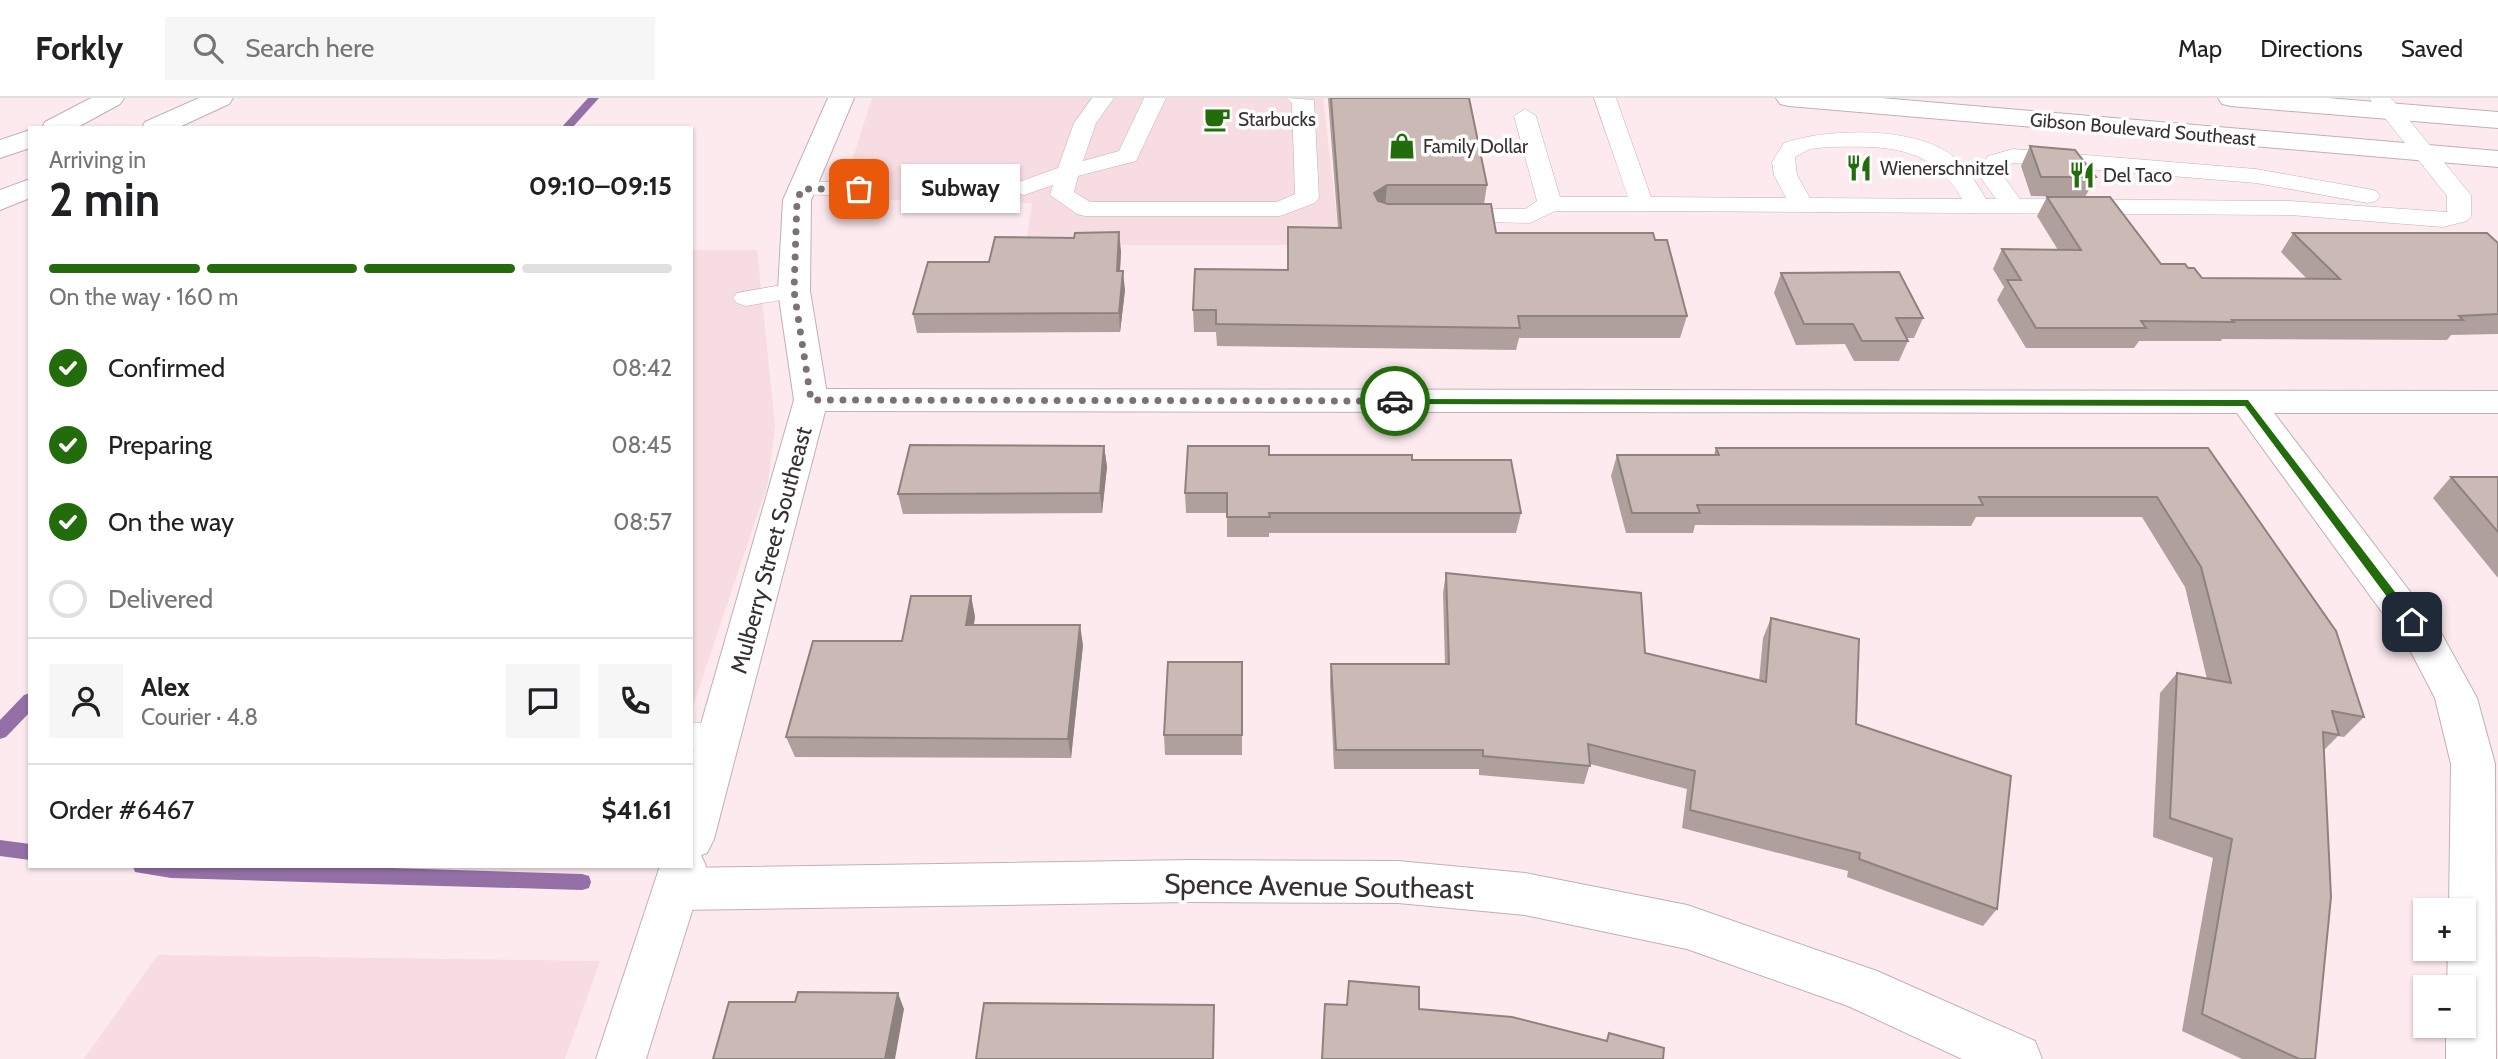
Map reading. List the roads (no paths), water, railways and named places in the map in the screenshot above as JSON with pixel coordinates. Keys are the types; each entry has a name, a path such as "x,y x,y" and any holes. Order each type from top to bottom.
{"main road":[{"path":"59,126 111,98"},
{"path":"142,126 183,98"},
{"path":"159,126 220,98"},
{"name":"Mulberry Street Southeast","path":"693,825 706,737 811,400 794,291 797,200 841,98"},
{"name":"Gibson Boulevard Southeast","path":"1789,98 2498,159"},
{"name":"Gibson Boulevard Southeast","path":"2231,98 2385,105 2498,120"},
{"path":"0,150 28,139"},
{"path":"0,201 28,188"},
{"path":"811,400 2498,402"},
{"path":"2248,403 2426,642 2456,698 2473,764 2471,1059"},
{"path":"621,1059 680,878"},
{"name":"Spence Avenue Southeast","path":"680,878 1357,882 1525,894 1687,927 1860,987 2017,1059"}],"lane":[{"path":"1103,98 1085,123 1062,195 1085,209 1280,209 1307,198 1303,100 1298,98"},
{"path":"1024,188 1068,172 1128,156 1155,98"},
{"path":"1605,98 1642,204"},
{"path":"1426,216 1530,216 1549,204 1642,204 2290,208 2443,220 2459,216 2459,195 2385,105"},
{"path":"1525,116 1549,204"},
{"path":"1802,205 1783,169 1784,154 1791,146 1820,139 1876,141 1926,149 1948,162 1964,181 1978,206"},
{"path":"2013,206 1989,173 1996,161 2013,156 2256,176 2377,198 2443,220"},
{"path":"802,189 859,189"},
{"path":"746,298 794,291"}],"waterway":[{"path":"568,126 594,98"},
{"path":"0,732 28,702"},
{"path":"0,848 28,852"},
{"path":"156,868 582,882"}],"place":[{"name":"Starbucks","path":"1217,119"},
{"name":"Family Dollar","path":"1402,146"},
{"name":"Wienerschnitzel","path":"1859,168"},
{"name":"Del Taco","path":"2082,175"},
{"name":"Subway","path":"859,189"}]}
